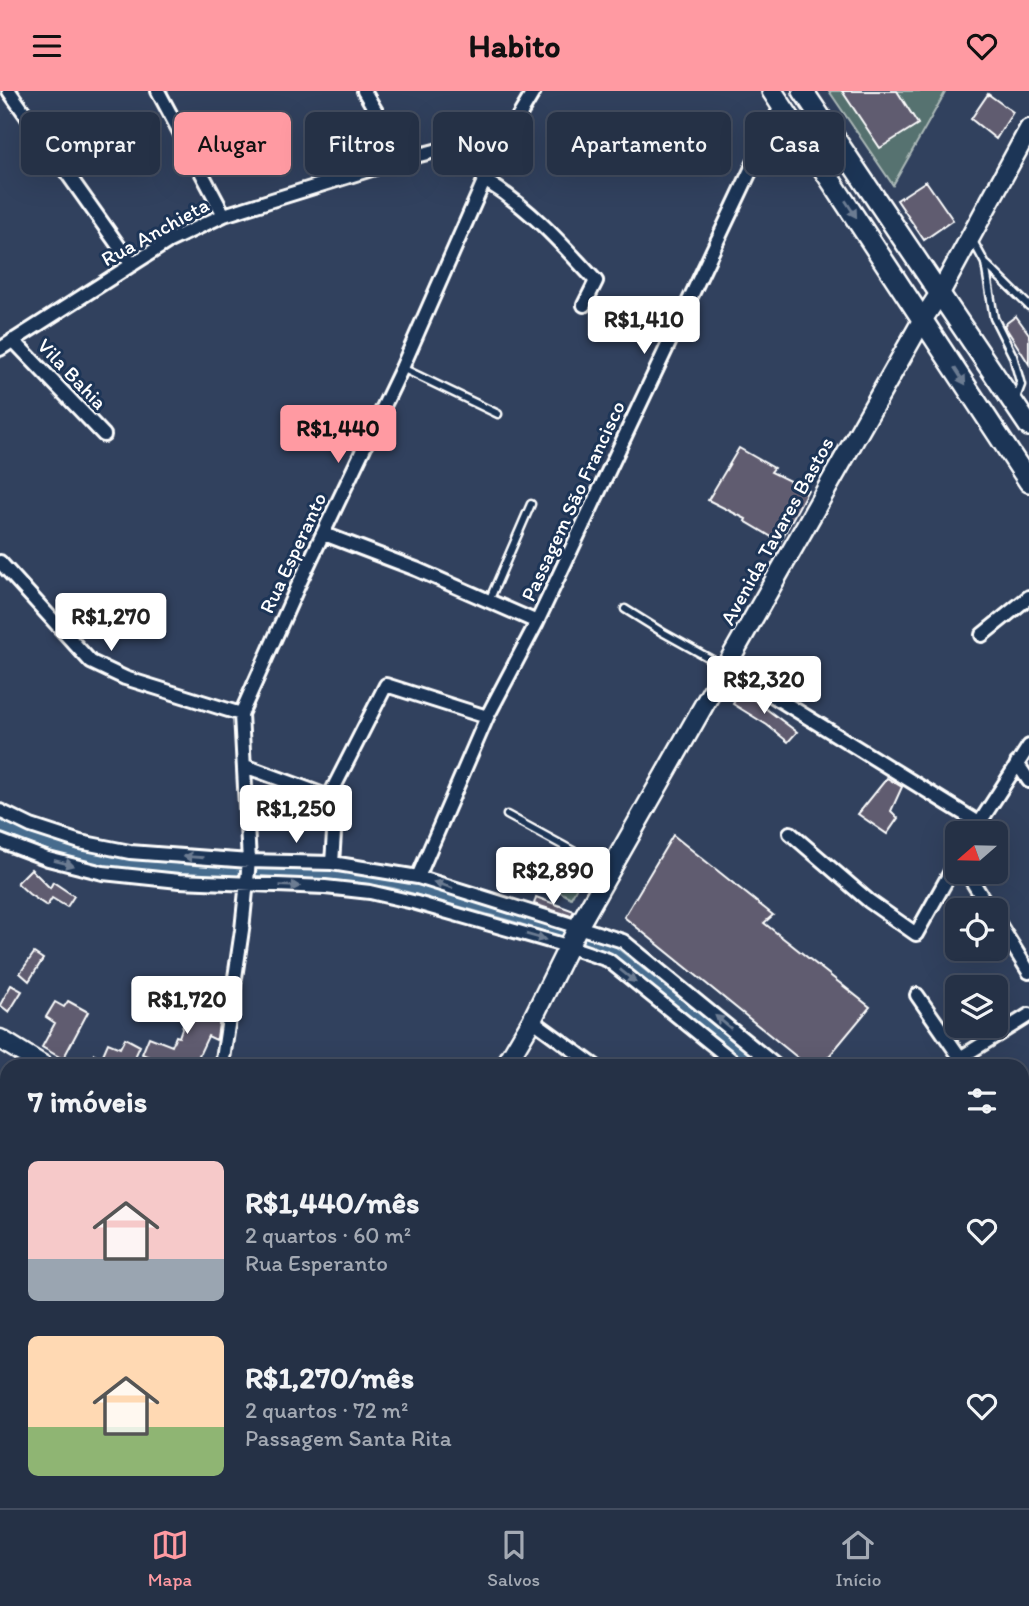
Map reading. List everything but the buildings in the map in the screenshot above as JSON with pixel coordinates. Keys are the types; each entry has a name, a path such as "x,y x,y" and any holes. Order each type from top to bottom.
{"main road":[{"path":"803,91 940,293 1018,394 1029,426"},
{"path":"777,98 1029,482"},
{"name":"Avenida Tavares Bastos","path":"509,1059 532,1020 572,937 940,293 1029,129"},
{"path":"0,1039 33,1059"}],"street":[{"path":"9,91 132,265"},
{"path":"158,91 224,215"},
{"path":"364,91 376,112"},
{"name":"Rua Esperanto","path":"521,112 534,91"},
{"name":"Passagem São Francisco","path":"418,877 487,717 537,622 777,98"},
{"name":"Rua Anchieta","path":"0,349 169,241 224,215 353,175"},
{"name":"Rua Esperanto","path":"223,1059 249,863 241,715 298,586 402,368 488,175"},
{"path":"485,181 515,199 553,233 596,281 584,305"},
{"name":"Vila Bahia","path":"13,340 104,435"},
{"path":"324,534 416,569 537,622"},
{"path":"0,562 90,662 125,678 241,715"},
{"path":"982,635 1029,597"},
{"path":"726,667 965,821"},
{"path":"329,797 386,685 487,717"},
{"path":"980,821 1029,746"},
{"path":"1017,763 1029,781"},
{"path":"245,766 329,797 336,803 332,863"},
{"path":"0,811 31,826 80,842 130,852 249,863 332,863 418,877 572,937 608,960 730,1059"},
{"path":"790,833 860,894 916,934 945,882"},
{"path":"0,841 48,859 103,873 179,881 247,882 370,892 572,937 623,941 766,1059"},
{"path":"1008,938 1029,972"},
{"path":"917,995 961,1059"},
{"path":"967,1059 1029,1015"},
{"path":"532,1020 585,1059"}],"lane":[{"path":"971,237 985,263 1029,306"},
{"path":"985,263 994,318 1013,356 1018,394"},
{"path":"402,368 498,414"},
{"path":"1018,394 1029,377"},
{"path":"489,601 531,504"},
{"path":"625,609 726,667"},
{"path":"507,815 610,871"}],"green space":[{"path":"829,91 946,91 893,185"},
{"path":"546,852 585,871 571,898 534,878"}],"water":[{"path":"0,820 42,837 118,857 206,865 343,869 413,880 611,943 756,1059 736,1059 607,953 515,922 393,888 361,883 294,878 188,876 109,867 65,857 0,833"}]}
